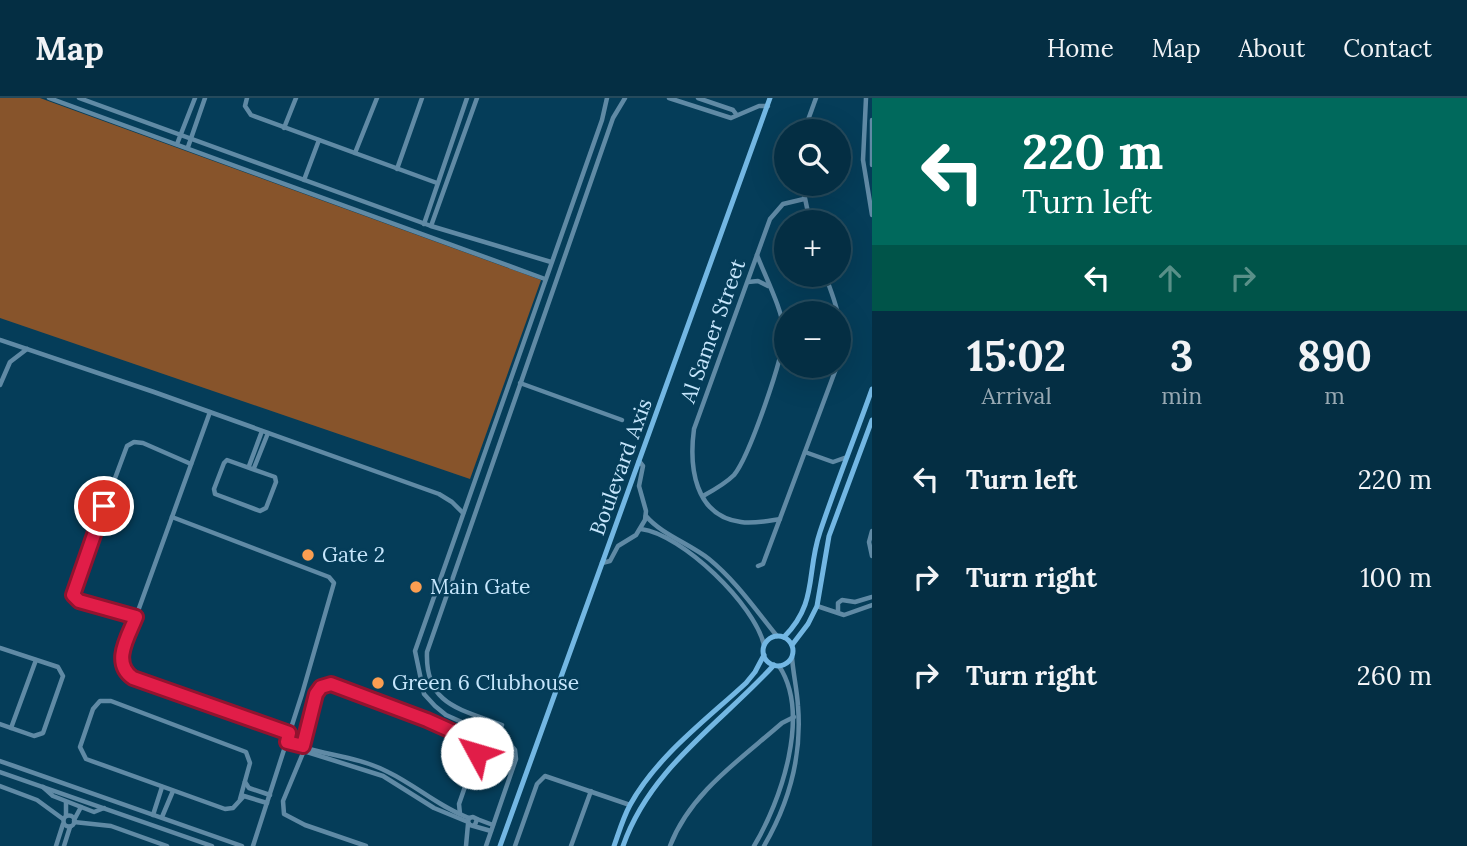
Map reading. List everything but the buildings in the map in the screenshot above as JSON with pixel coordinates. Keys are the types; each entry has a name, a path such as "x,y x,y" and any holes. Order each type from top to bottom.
{"street":[{"path":"49,98 545,279"},
{"path":"79,98 424,224 551,262"},
{"path":"177,144 195,98"},
{"path":"188,148 205,98"},
{"path":"247,98 244,106 248,113 437,183"},
{"path":"284,128 296,98"},
{"path":"355,153 377,98"},
{"path":"397,169 422,98"},
{"path":"424,224 467,98"},
{"path":"431,226 477,98"},
{"path":"486,846 516,755 509,743 446,715 435,706 424,694 415,651 602,120 607,98"},
{"path":"497,737 502,725 454,707 440,698 426,670 427,652 613,118 625,98"},
{"path":"669,98 729,117 759,106 768,106"},
{"path":"698,98 733,110 736,114"},
{"name":"Boulevard Axis","path":"500,846 770,98"},
{"path":"808,119 816,98"},
{"path":"866,98 863,160 872,215"},
{"path":"865,111 872,111"},
{"path":"872,120 872,165"},
{"path":"304,180 319,140"},
{"path":"804,196 807,210"},
{"name":"Al Samer Street","path":"703,496 692,468 694,429 770,219 788,202 804,199"},
{"path":"757,255 783,325 784,339 740,466 728,481 703,496 715,511 729,520 750,523 780,519"},
{"path":"747,282 758,281 768,285"},
{"path":"0,340 439,494 464,513"},
{"path":"0,385 10,362 27,349"},
{"path":"758,566 763,564 832,378"},
{"path":"520,383 622,420"},
{"path":"764,645 769,639 780,637 799,621 807,604 819,534 872,389"},
{"path":"210,412 121,658 128,675 289,733"},
{"path":"764,846 777,822 790,785 797,747 792,645 808,624 817,606 829,536 872,420"},
{"path":"251,467 265,432"},
{"path":"136,617 75,599 73,593 81,570 127,446 134,442 142,443 191,464"},
{"path":"805,452 833,461 849,456"},
{"path":"225,461 251,467 273,475 276,479 264,510 215,494 214,489 225,461"},
{"path":"639,461 643,466 639,486 646,516 655,525 700,552 720,569 739,587 780,637 792,645"},
{"path":"833,461 842,475"},
{"path":"602,563 610,561 618,546 636,535 646,516"},
{"path":"172,517 332,579 335,586 253,846"},
{"path":"614,846 631,805 660,764 747,682 764,655 762,634 751,614 716,574 676,545 652,531 641,529"},
{"path":"872,531 869,542 872,556"},
{"path":"838,611 837,607 842,600 850,602 872,597"},
{"path":"850,602 851,611"},
{"path":"817,606 844,615 872,605"},
{"path":"0,648 58,667 63,676 46,730 41,735 34,736 0,724"},
{"path":"754,846 779,792 795,717 787,680 764,655"},
{"path":"623,846 643,803 668,769 776,666 785,664 792,657"},
{"path":"11,728 36,660"},
{"path":"366,846 305,825 284,814 283,801 305,749 308,722 317,691 326,685 334,685 427,720 471,741 477,755 459,804 460,814"},
{"path":"100,701 111,701 242,749 250,759 245,781 240,799 233,808 225,809 91,761 83,755 80,747 96,704 100,701"},
{"path":"670,846 681,822 705,791 782,723 795,717"},
{"path":"286,743 356,760 384,773 436,806 492,828"},
{"path":"0,761 242,846"},
{"path":"0,772 212,846"},
{"path":"515,846 537,784 542,778 549,776 631,805"},
{"path":"245,781 247,786 270,795"},
{"path":"0,786 37,800 64,820 111,826 167,846"},
{"path":"43,786 53,796 66,802 94,812 104,808"},
{"path":"153,815 162,787"},
{"path":"162,817 173,791"},
{"path":"256,799 258,791"},
{"path":"571,846 591,791"},
{"path":"240,799 244,796 267,803"},
{"path":"56,846 66,802"},
{"path":"451,811 459,804"},
{"path":"436,806 460,814 472,822"},
{"path":"64,846 81,807"},
{"path":"64,820 72,816 73,823"},
{"path":"466,846 467,833 472,822"}],"shaded area":[{"path":"0,98 40,98 541,280 470,479 0,318"}],"place":[{"name":"Gate 2","path":"308,555"},
{"name":"Main Gate","path":"416,587"},
{"name":"Green 6 Clubhouse","path":"378,683"}],"route":[{"path":"104,506 73,595 79,601 136,617 121,658 128,675 289,733 287,742 303,746 316,694 321,687 331,684 467,738 477,753"}]}
